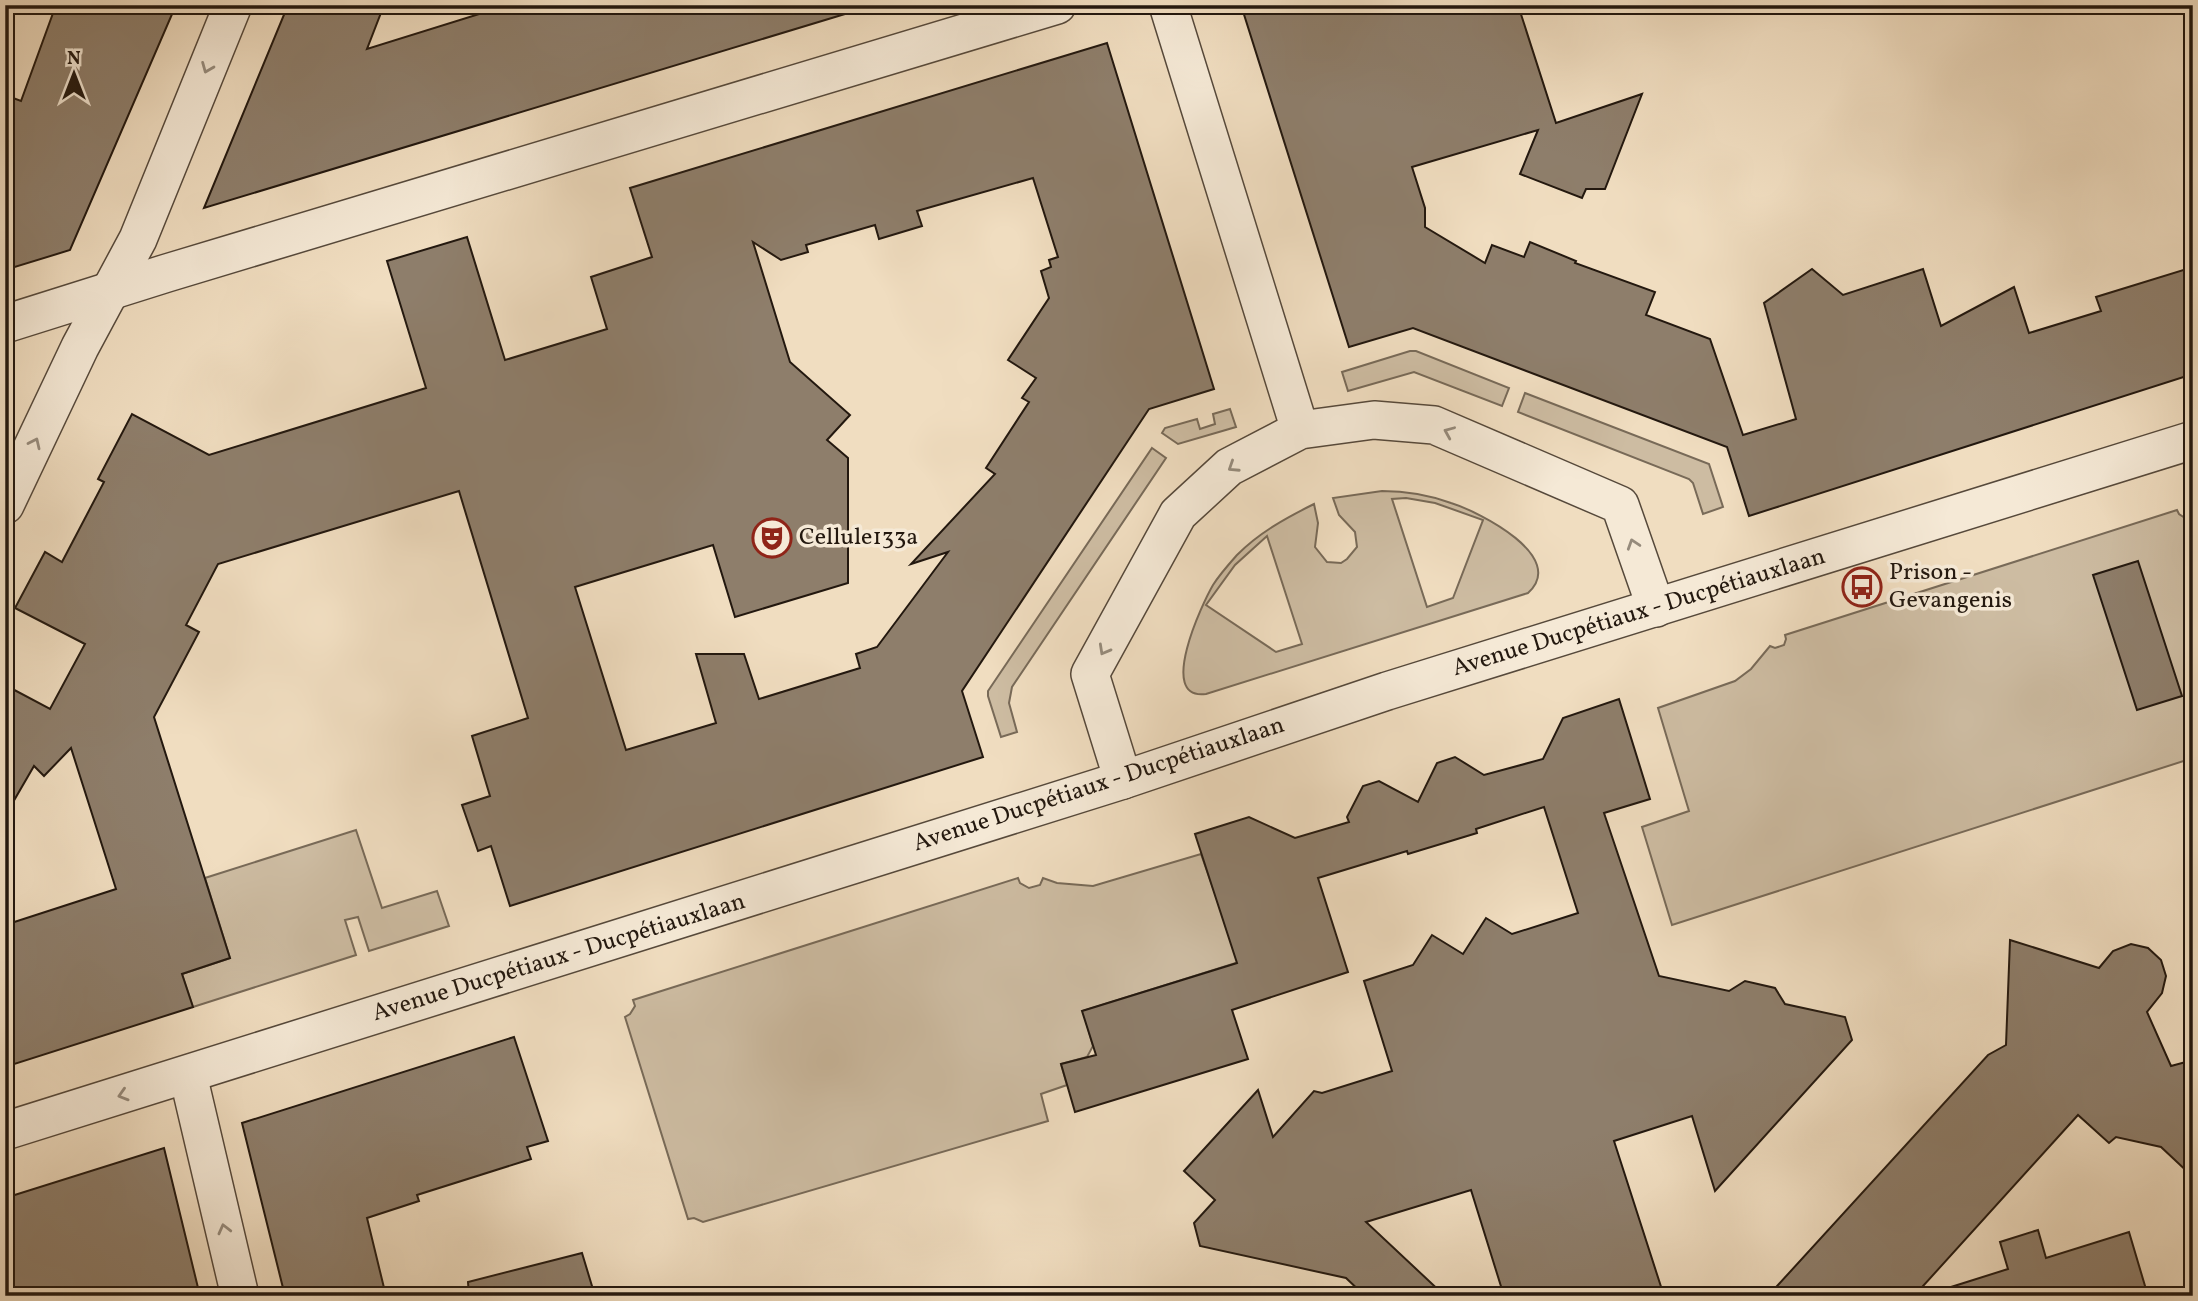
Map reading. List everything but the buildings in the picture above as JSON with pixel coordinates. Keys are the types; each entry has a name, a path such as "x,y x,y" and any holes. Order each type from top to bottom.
{"street":[{"path":"5,505 80,347 138,239 233,5"},
{"path":"5,324 1057,5"},
{"path":"1168,5 1300,430"},
{"path":"1123,780 1090,674 1178,514 1229,467 1300,430 1374,420 1433,425 1620,505 1656,608"},
{"name":"Avenue Ducpétiaux - Ducpétiauxlaan","path":"5,1131 1123,780 1338,707 2193,440"},
{"path":"188,1075 240,1296"}],"shaded area":[{"path":"1416,351 1509,388 1502,406 1414,372 1348,391 1342,372"},
{"path":"1525,393 1709,464 1723,507 1703,514 1693,483 1689,479 1518,412"},
{"path":"1230,409 1236,427 1178,444 1162,433 1165,428 1197,419 1200,429 1215,424 1213,414"},
{"path":"1152,448 1166,458 1012,687 1009,703 1017,732 1001,737 988,691"},
{"path":"1382,491 1400,492 1434,498 1464,508 1499,526 1529,551 1537,565 1537,579 1528,593 1206,694 1192,692 1185,682 1184,667 1193,629 1213,585 1237,555 1255,539 1314,504 1318,523 1315,547 1327,562 1341,563 1357,547 1355,532 1339,515 1333,498","holes":["1406,498 1435,503 1483,520 1453,598 1427,607 1392,499","1267,536 1302,644 1276,652 1206,605 1235,565"]},
{"path":"2177,510 2185,518 2189,517 2193,529 2193,758 1672,925 1642,827 1689,811 1658,708 1735,681 1751,669 1770,646 1775,648 1784,645 1785,635"},
{"path":"356,830 382,908 437,891 449,926 369,951 358,917 345,920 356,955 193,1007 182,974 230,958 205,878"},
{"path":"1201,854 1239,962 1083,1011 1093,1046 1087,1057 1061,1064 1067,1085 1041,1094 1048,1121 703,1222 694,1218 688,1219 625,1017 635,1006 633,1000 1018,878 1020,883 1029,888 1040,885 1043,878 1057,883 1093,886"}],"place":[{"name":"Cellule133a","path":"772,538"},
{"name":"Prison - Gevangenis","path":"1862,587"}]}
